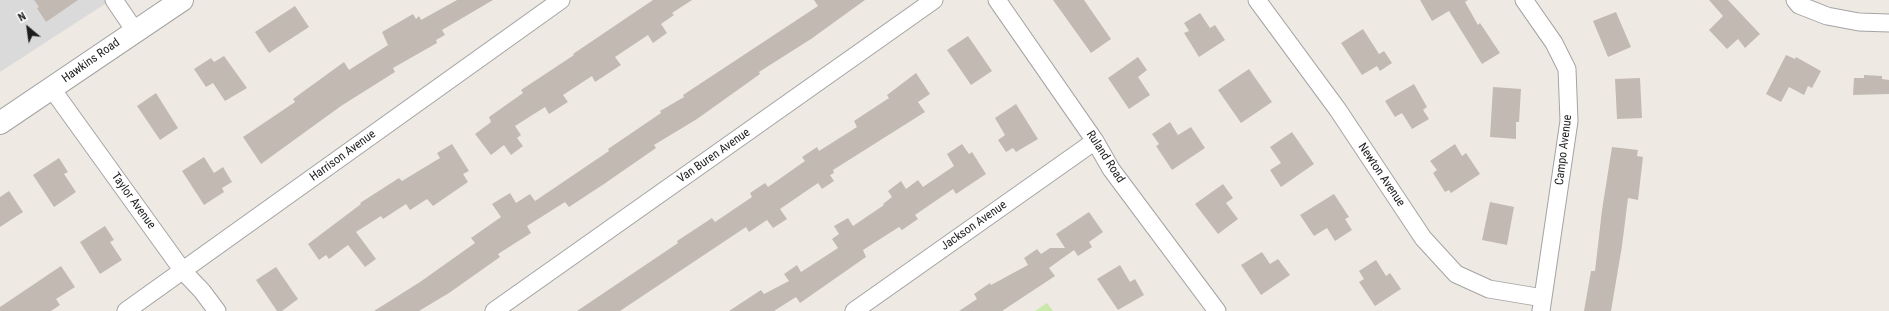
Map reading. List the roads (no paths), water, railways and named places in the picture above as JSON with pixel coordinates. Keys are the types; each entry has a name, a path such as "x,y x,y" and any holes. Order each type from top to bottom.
{"street":[{"path":"114,0 135,31"},
{"name":"Hawkins Road","path":"0,123 182,0"},
{"name":"Harrison Avenue","path":"126,311 561,0"},
{"name":"Van Buren Avenue","path":"494,311 934,0"},
{"name":"Ruland Road","path":"997,0 1095,141 1111,170 1217,311"},
{"name":"Newton Avenue","path":"1257,0 1338,110 1423,238 1456,274 1489,288 1542,304"},
{"name":"Campo Avenue","path":"1524,0 1554,43 1567,69 1569,122 1542,304"},
{"path":"1795,0 1799,5 1827,16 1859,22 1889,22"},
{"name":"Taylor Avenue","path":"52,89 183,271 202,291 217,311"},
{"name":"Jackson Avenue","path":"854,311 1095,141"}]}
